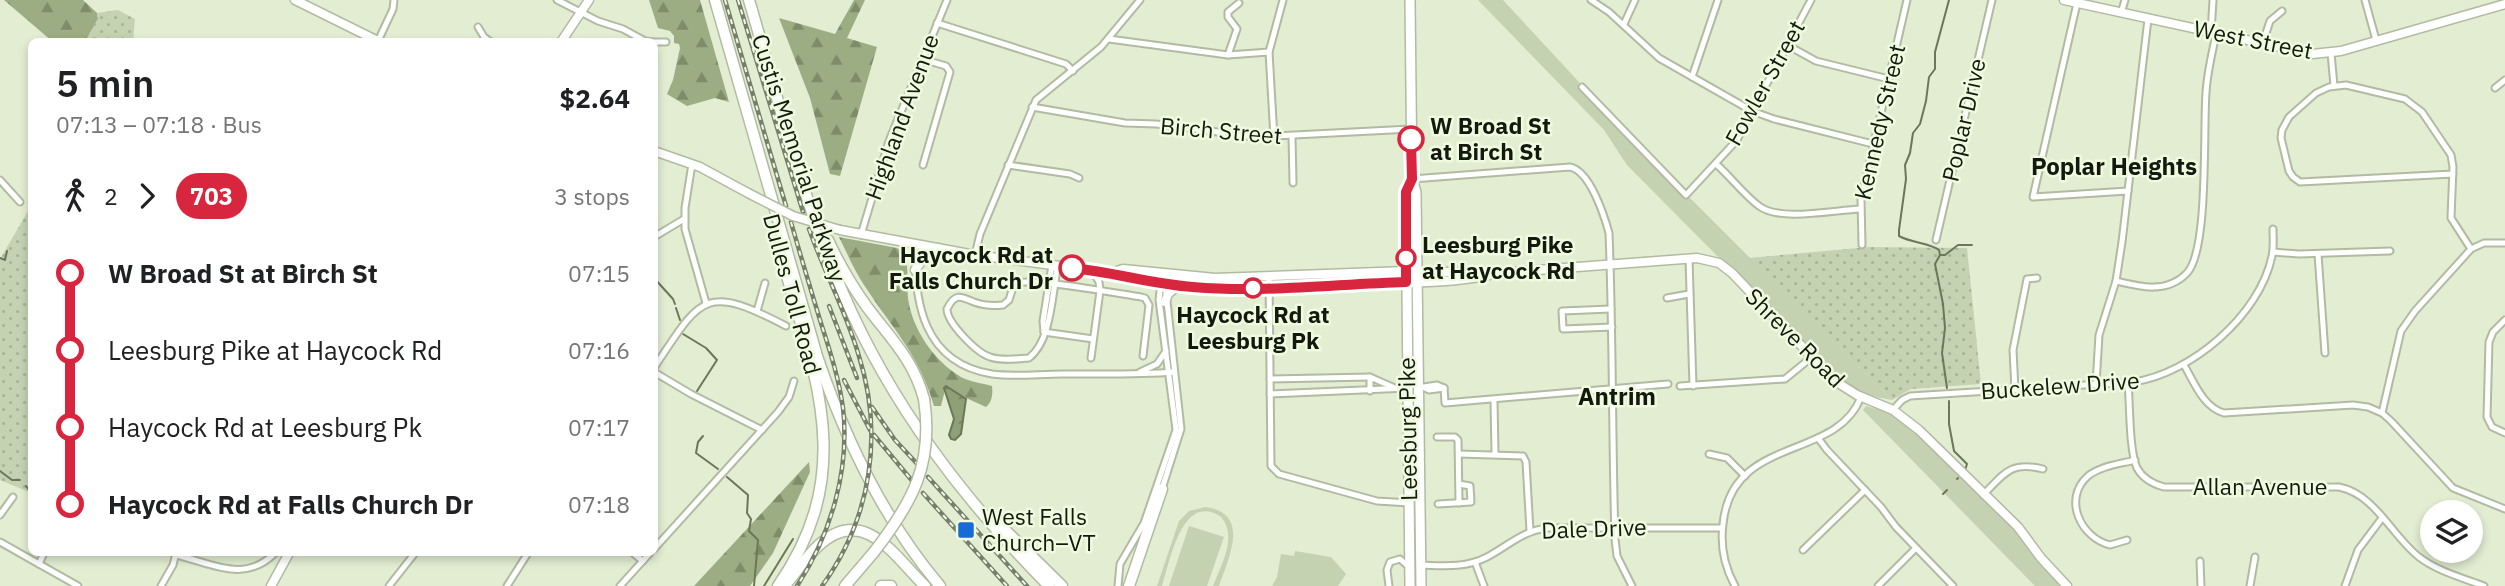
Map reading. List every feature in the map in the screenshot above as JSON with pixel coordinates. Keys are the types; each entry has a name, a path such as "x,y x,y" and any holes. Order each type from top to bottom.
{"highway":[{"name":"Dulles Toll Road","path":"709,0 820,396 823,415 824,461 817,505 796,557 778,586"},
{"name":"Custis Memorial Parkway","path":"715,0 832,398 874,490 908,544 940,586"},
{"name":"Custis Memorial Parkway","path":"749,0 819,231 848,304 884,375 928,445 957,484 1049,586"},
{"name":"Dulles Toll Road","path":"791,142 806,175 833,252 861,298 905,354 916,375 924,400 926,445 919,479 905,509 845,586"},
{"path":"928,445 947,464 973,498 1062,586"},
{"path":"1129,586 1162,489"},
{"path":"785,586 819,545 836,534 853,530 880,540 925,586"},
{"path":"881,586 891,586"}],"main road":[{"path":"295,0 373,38"},
{"path":"564,38 589,0"},
{"path":"1410,0 1412,179"},
{"name":"West Street","path":"2064,0 2301,53 2331,53 2490,4 2505,4"},
{"path":"658,152 718,176 802,219 840,230 975,255 1110,272 1128,279 1163,279"},
{"name":"Leesburg Pike","path":"1410,586 1406,192 1412,179"},
{"name":"Leesburg Pike","path":"1412,179 1416,192 1422,388 1421,586"},
{"path":"915,271 924,258 938,248"},
{"name":"Shreve Road","path":"1163,279 1406,271 1497,273 1689,259 1708,260 1724,266 1839,384 1861,397 1893,410 1919,430 2018,527 2041,558 2067,586"},
{"name":"Shreve Road","path":"1163,279 1179,286 1216,289 1419,283 1497,273"},
{"path":"1165,302 1168,294 1179,286"},
{"path":"271,586 287,556"}],"street":[{"path":"380,38 393,9 394,0"},
{"path":"557,0 640,38"},
{"name":"Highland Avenue","path":"861,235 889,141 947,0"},
{"path":"975,255 979,236 1038,97 1073,71 1108,39 1140,0"},
{"path":"1274,138 1269,52 1283,0"},
{"path":"1591,0 1624,24 1659,58 1752,111 1873,144"},
{"path":"1624,24 1634,0"},
{"path":"1692,77 1718,0"},
{"name":"Fowler Street","path":"1582,87 1686,195 1737,140 1811,0"},
{"name":"Kennedy Street","path":"1862,245 1860,209 1907,0"},
{"name":"Poplar Drive","path":"1936,240 1992,0"},
{"path":"2121,13 2125,0"},
{"path":"2116,281 2144,288 2167,285 2184,276 2196,257 2206,149 2206,93 2213,34 2213,0"},
{"path":"2365,0 2376,40"},
{"path":"1228,55 1237,29 1228,12 1240,3"},
{"path":"2077,3 2033,197 2128,191"},
{"path":"2262,45 2270,21 2282,11"},
{"path":"2096,384 2099,335 2116,281 2148,19"},
{"path":"937,23 1066,64 1073,71"},
{"path":"478,27 485,38"},
{"path":"1108,39 1228,55 1269,52"},
{"path":"658,42 666,42"},
{"path":"1787,46 1816,61 1889,79"},
{"path":"2331,53 2334,86"},
{"path":"922,59 946,66 950,72 923,165"},
{"path":"2495,88 2505,80"},
{"path":"2453,174 2309,183 2297,180 2291,174 2285,155 2281,138 2283,126 2289,117 2316,93 2334,86 2351,85 2404,99 2416,106 2449,151 2453,162 2453,174 2451,218 2471,249"},
{"name":"Birch Street","path":"1032,107 1125,123 1274,138 1411,129"},
{"path":"1292,137 1293,183"},
{"path":"692,164 684,219 706,303"},
{"path":"1716,164 1756,204 1768,211 1784,214 1860,209"},
{"path":"1008,165 1070,174 1079,178"},
{"path":"1412,179 1557,168 1577,169 1588,181 1609,233 1614,527 1617,556 1632,586"},
{"path":"0,180 20,202"},
{"path":"658,235 684,219"},
{"name":"Buckelew Drive","path":"1893,410 1910,396 2129,383 2163,375 2183,365 2227,330 2250,306 2263,283 2273,252 2273,229"},
{"path":"2382,413 2401,331 2471,249 2484,243 2505,243"},
{"path":"915,245 918,306 926,325 943,348 970,367 996,375 1172,372"},
{"path":"2273,252 2318,254 2390,251"},
{"path":"2318,254 2325,353"},
{"path":"1689,259 1693,386"},
{"path":"1052,265 1057,270 1051,284 1049,320 1031,356 993,358 986,355 959,331 946,313 950,303 959,297 999,306 1007,302 1013,286 1018,281 1051,284 1141,297 1147,300 1149,307 1143,356"},
{"path":"1091,358 1100,291 1099,282 1092,270"},
{"path":"1100,291 1110,272"},
{"path":"1269,276 1271,466 1276,472 1377,501 1420,503"},
{"path":"2015,390 2015,331 2027,279 2037,278"},
{"path":"1118,586 1120,564 1144,523 1175,437 1163,279"},
{"path":"1162,489 1181,429 1159,300 1163,279"},
{"path":"757,311 765,283"},
{"path":"1667,298 1689,294"},
{"path":"658,364 682,326 706,303 723,300 757,311 786,326"},
{"path":"1611,309 1562,311 1563,329 1612,327"},
{"path":"2505,320 2493,332 2489,342 2487,417 2492,427 2505,433"},
{"path":"1044,332 1093,339"},
{"path":"1133,374 1157,364 1166,351"},
{"path":"1679,386 1785,379 1812,357"},
{"path":"2183,365 2205,400 2214,410 2224,413 2353,405 2382,413 2453,488 2505,509"},
{"path":"658,373 691,394 762,430"},
{"path":"1270,379 1370,377 1395,388"},
{"path":"1370,377 1370,391"},
{"path":"658,545 762,430 789,397 794,381"},
{"path":"2127,540 2110,545 2092,536 2080,522 2076,500 2079,487 2093,472 2135,460 2129,383"},
{"path":"1270,394 1370,391 1441,385 1444,388 1445,403 1668,384"},
{"path":"1735,586 1723,558 1722,528 1730,497 1745,475 1773,455 1818,438 1847,421 1856,411 1861,397"},
{"path":"1494,400 1495,454"},
{"path":"1437,437 1457,438 1459,503"},
{"path":"1818,438 1953,586"},
{"path":"1459,454 1518,454 1525,459 1530,531"},
{"path":"1709,454 1727,458 1745,475"},
{"name":"Allan Avenue","path":"2135,460 2143,475 2164,488 2342,487 2360,495 2423,560 2484,586"},
{"path":"1983,495 2004,473 2015,466 2026,465 2043,469"},
{"path":"1438,504 1468,503 1471,500 1470,486 1459,484"},
{"path":"1803,550 1865,490"},
{"path":"0,515 13,498"},
{"path":"2345,586 2358,550 2382,518"},
{"name":"Dale Drive","path":"1421,565 1450,566 1475,562 1530,531 1547,528 1722,528"},
{"path":"0,542 76,586"},
{"path":"1878,586 1916,548"},
{"path":"38,564 42,556"},
{"path":"161,586 175,556"},
{"path":"184,556 237,570 261,565 272,556"},
{"path":"389,586 413,556"},
{"path":"507,586 526,556"},
{"path":"637,556 643,561"},
{"path":"620,586 647,556"},
{"path":"2250,586 2255,557"},
{"path":"1388,586 1387,569 1393,560 1403,560 1410,571"},
{"path":"2200,561 2201,586"},
{"path":"1475,562 1484,586"}],"shaded area":[{"path":"1478,0 1503,0 1579,82 1578,85 1648,158 1645,160 1649,159 1685,199 1690,198 1892,400 1861,394 1837,377 1627,165 1604,130"},
{"path":"118,10 135,19 133,38 87,38 98,19 97,13"},
{"path":"28,211 28,492 0,480 0,259"},
{"path":"1869,247 1967,248 1981,384 1911,389 1892,400 1749,258"},
{"path":"1866,406 1887,412 1914,429 2009,521 2064,586 2035,586 1863,410"},
{"path":"1205,507 1219,511 1228,518 1232,528 1231,551 1219,586 1213,586 1224,560 1228,533 1221,517 1208,512 1196,513 1187,521 1174,547 1162,586 1157,586 1179,521 1189,511"},
{"path":"1189,526 1224,537 1207,586 1169,586"},
{"path":"1295,551 1331,557 1346,574 1338,586 1272,586 1277,577 1281,554 1294,556"}],"green space":[{"path":"4,0 83,0 97,13 98,19 87,38 48,38"},
{"path":"649,0 700,0 729,102 715,98 687,106 667,94 680,48 679,44 674,43 674,36 670,31 658,28"},
{"path":"854,0 865,0 847,38 877,47 840,176 830,174 810,98 779,18 835,34"},
{"path":"839,237 897,248 902,252 907,264 910,310 919,332 933,353 951,370 965,379 992,386 992,398 986,407 946,386 941,406 934,406 913,356 860,279"},
{"path":"809,462 810,472 773,553 750,586 694,586"}],"water":[{"path":"946,386 966,399 961,434 955,440 949,435 954,419 944,388"}],"waterway":[{"path":"1947,388 1942,353 1945,328 1943,304 1935,264 1940,255 1939,250 1899,236 1899,230 1906,179 1905,165 1913,133 1920,124 1929,77 1935,69 1935,52 1949,0"},
{"path":"1940,255 1945,255 1958,245 1972,245"},
{"path":"0,258 5,260 7,251"},
{"path":"658,282 675,304"},
{"path":"676,308 680,320"},
{"path":"683,334 706,348 717,360 697,391"},
{"path":"1949,401 1949,424 1954,451 1967,464 1965,470"},
{"path":"703,436 698,442 696,453 718,469"},
{"path":"0,471 12,480 20,480"},
{"path":"727,477 748,495 747,513 751,519 749,531 758,540 754,586"},
{"path":"1943,494 1947,490"},
{"path":"764,586 793,539"}],"railway":[{"path":"725,0 786,206"},
{"path":"738,0 803,212"},
{"path":"791,222 836,374 843,408 844,431 844,455 835,501 820,545 797,586"},
{"path":"809,229 853,337 866,383 870,413 871,444 862,503 839,559 822,586"},
{"path":"829,306 857,378"},
{"path":"844,380 870,430"},
{"path":"872,407 895,440 921,468"},
{"path":"874,435 914,483"},
{"path":"928,477 1027,586"},
{"path":"923,493 1007,586"}],"bus line":[{"name":"703","path":"1072,268 1107,272 1128,279 1203,288 1406,282 1406,192 1412,179 1411,139"}],"place":[{"name":"W Broad St at Birch St","path":"1411,139"},
{"name":"Leesburg Pike at Haycock Rd","path":"1406,258"},
{"name":"Haycock Rd at Falls Church Dr","path":"1072,268"},
{"name":"Haycock Rd at Leesburg Pk","path":"1253,288"},
{"name":"West Falls Church–VT","path":"966,530"}],"district":[{"name":"Poplar Heights","path":"2114,167"},
{"name":"Antrim","path":"1617,397"}]}
